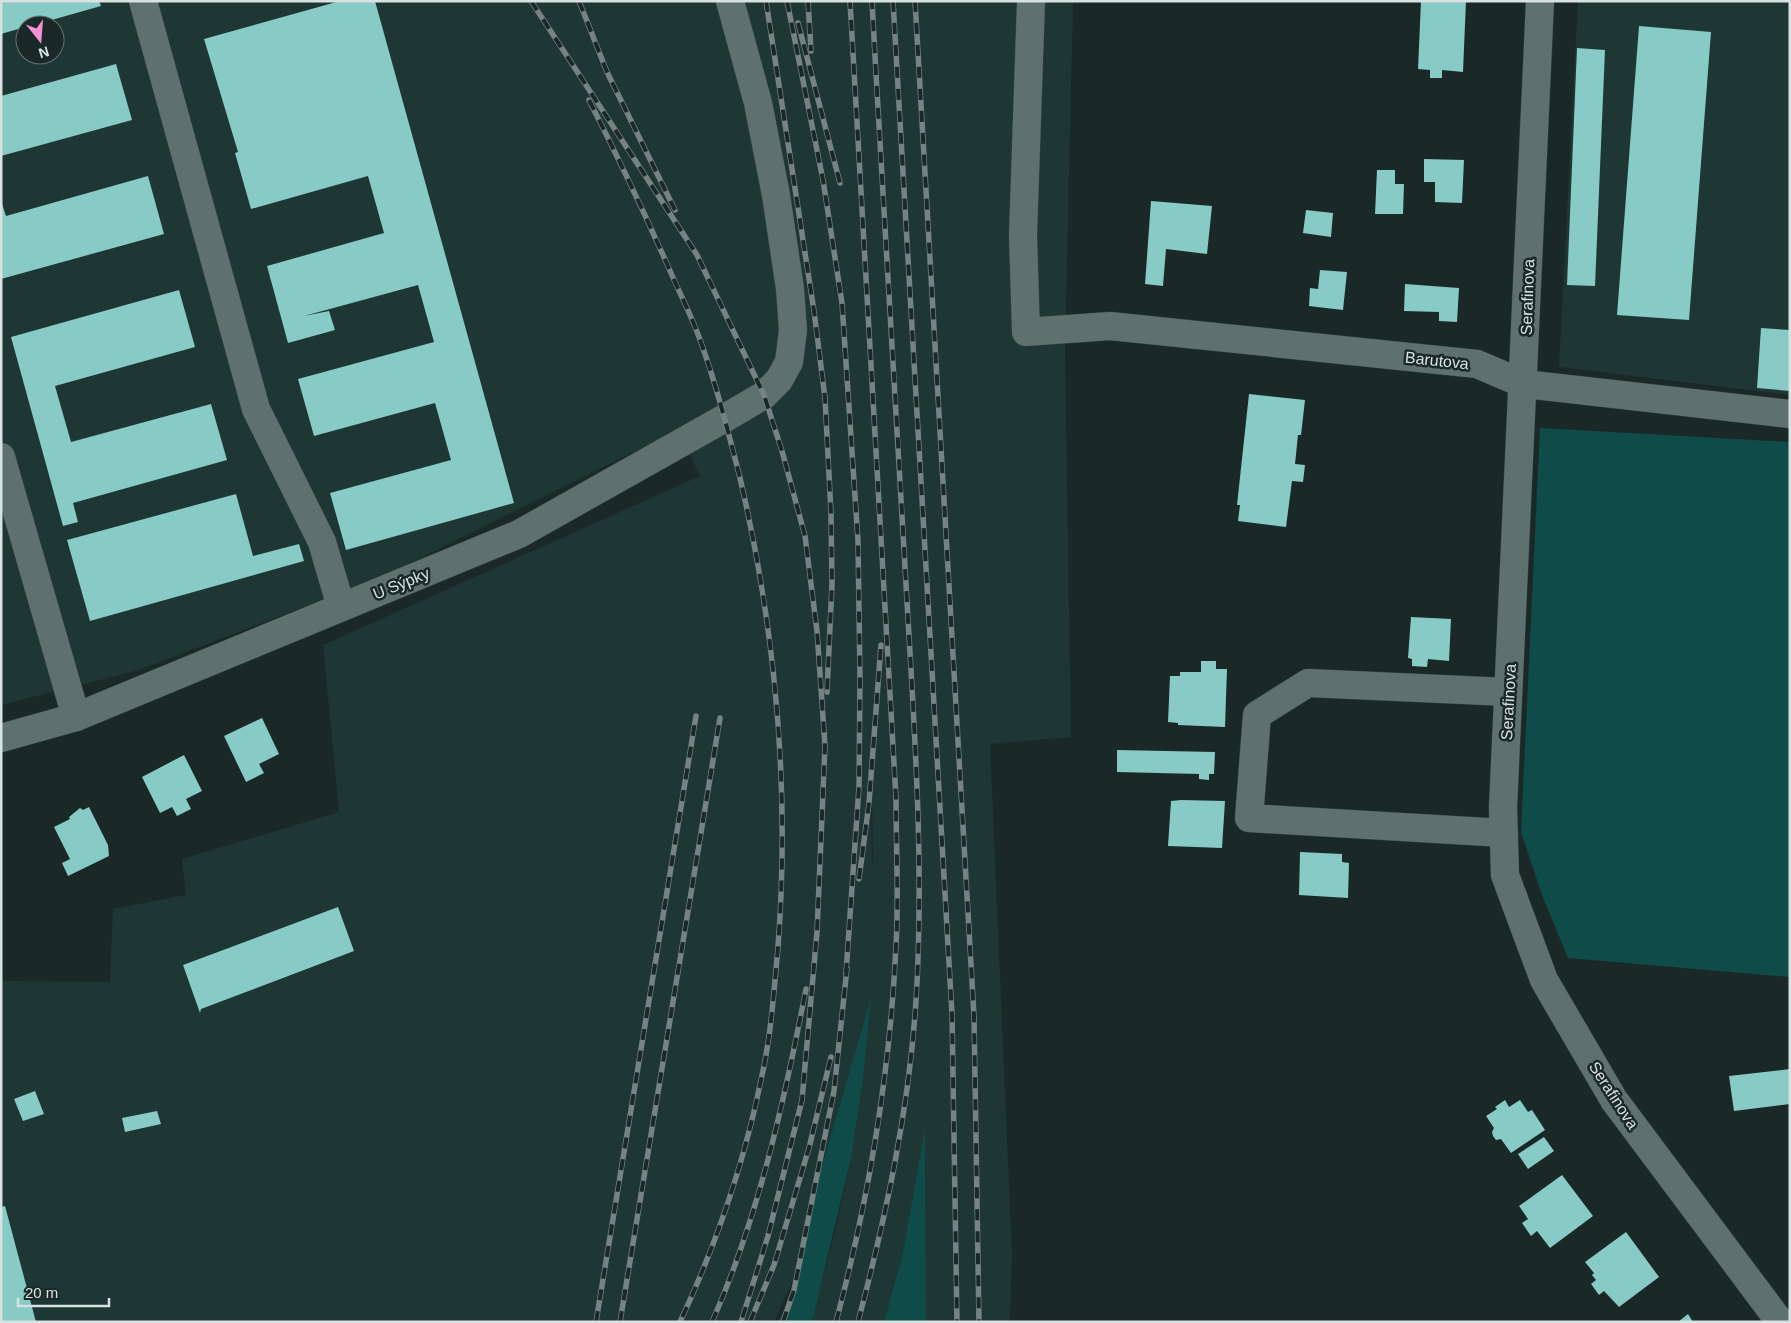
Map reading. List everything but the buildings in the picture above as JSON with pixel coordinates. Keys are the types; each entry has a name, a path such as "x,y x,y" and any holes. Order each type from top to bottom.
{"street":[{"path":"143,1 256,409 322,542 341,607"},
{"name":"U Sýpky","path":"1,738 76,717 520,534 764,395 779,380 789,362 793,330 790,289 776,195 758,102 730,1"},
{"name":"Barutova","path":"1032,1 1023,235 1026,332 1110,326 1477,364 1524,384 1790,414"},
{"name":"Serafinova","path":"1540,1 1524,384 1508,692 1504,833 1505,875 1544,980 1614,1100 1780,1322"},
{"path":"1,457 76,717"},
{"path":"1504,833 1249,818 1257,715 1308,683 1508,692"}],"shaded area":[{"path":"1,1 1073,1 1065,351 1071,737 990,744 1012,1253 1010,1322 926,1322 925,1132 903,1252 884,1322 811,1322 834,1236 851,1158 831,1154 796,1273 774,1322 1,1322 1,981 110,982 113,909 186,895 182,859 339,812 323,645 700,476 678,430 380,578 139,670 1,705","holes":["870,776 872,799 873,863"]},
{"path":"1578,1 1790,1 1790,395 1559,367"},
{"path":"1540,428 1790,442 1790,977 1568,958 1542,895 1521,832"},
{"path":"871,998 863,1079 851,1158 814,1314 811,1322 778,1322 794,1290 813,1197"},
{"path":"925,1128 926,1322 884,1322 903,1252"}],"railway":[{"path":"531,1 697,255 764,395 782,451 805,536 817,631 825,746 817,932 802,1100 768,1236 741,1322"},
{"path":"579,1 607,72 675,210"},
{"path":"766,1 814,311 825,398 831,513 832,584 827,692"},
{"path":"787,1 823,180 842,303 858,541 859,787 846,973"},
{"path":"808,1 811,51"},
{"path":"836,1322 868,1182 883,1088 893,994 897,909 896,798 850,1"},
{"path":"858,1322 887,1203 908,1082 916,1001 919,892 917,784 872,1"},
{"path":"893,1 952,1014 957,1322"},
{"path":"915,1 974,1016 979,1322"},
{"path":"798,23 840,183"},
{"path":"589,100 689,313 711,372 740,478 752,536 763,594 777,711 781,770 781,888 778,947 767,1047 754,1111 728,1203 680,1322"},
{"path":"859,879 869,803 881,645"},
{"path":"596,1322 696,716"},
{"path":"620,1322 720,718"},
{"path":"783,1322 794,1290 834,1091 847,968"},
{"path":"712,1322 729,1282 757,1200 789,1074 806,989"},
{"path":"750,1322 774,1265 809,1148 831,1057"}]}
